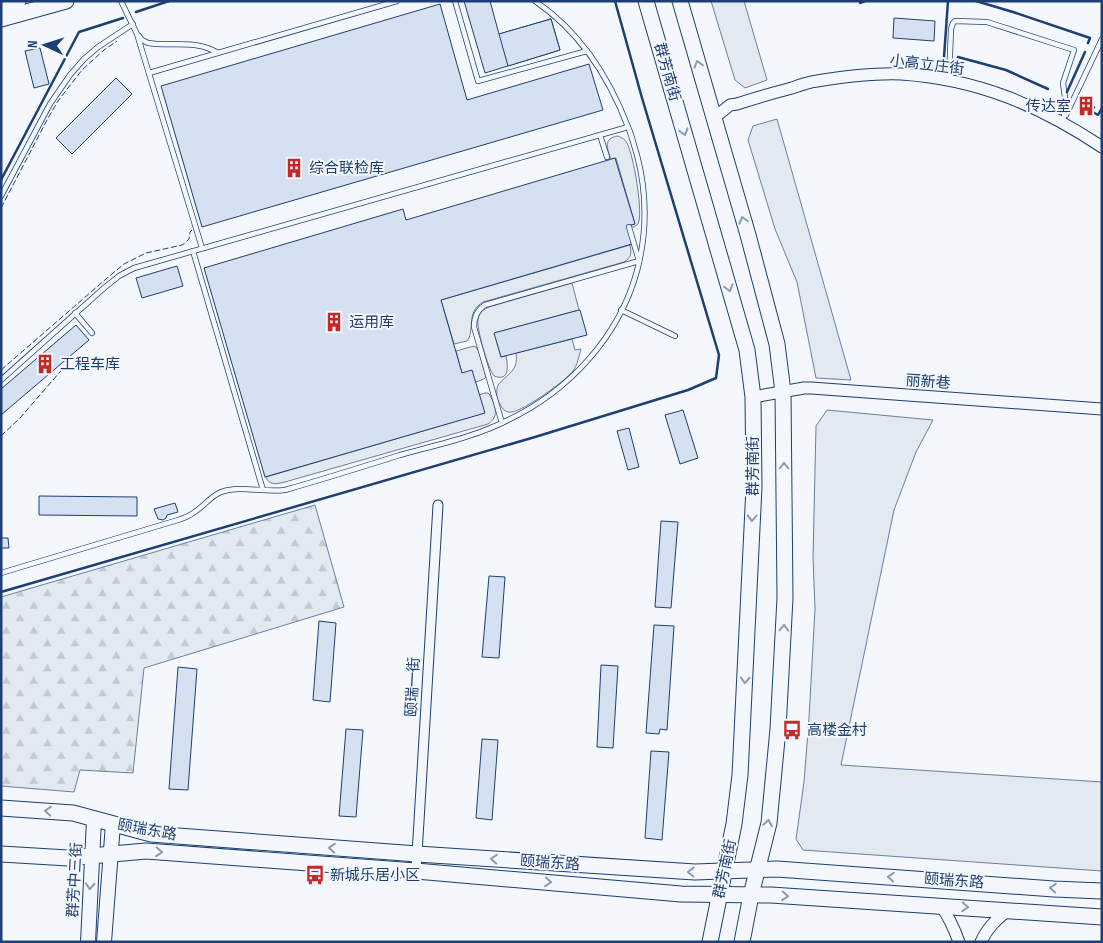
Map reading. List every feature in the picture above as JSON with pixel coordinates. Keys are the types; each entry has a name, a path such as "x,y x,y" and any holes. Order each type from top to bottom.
{"main road":[{"path":"1,6 18,1"},
{"path":"1,19 66,1"},
{"name":"群芳南街","path":"646,1 747,350 753,396 754,486 740,775 734,824 710,942"},
{"name":"群芳南街","path":"680,1 748,235 777,344 783,392 785,598 778,729 769,824 751,895 742,942"},
{"name":"颐瑞东路","path":"1,808 73,813 151,834 695,872 777,869 1102,891"},
{"name":"群芳中三街","path":"88,942 94,820"},
{"path":"104,942 113,824"},
{"name":"颐瑞东路","path":"1,854 68,858 146,851 416,871 681,894 771,895 1102,917"}],"street":[{"name":"小高立庄街","path":"714,118 730,105 816,81 857,76 899,74 949,80 1020,101 1063,123 1102,147"},
{"name":"丽新巷","path":"753,396 811,388 1102,409"},
{"name":"颐瑞一街","path":"416,871 438,505"},
{"path":"941,906 949,918 959,942"},
{"path":"981,942 985,932 993,922 1008,910"}],"lane":[{"path":"121,1 137,34 202,248"},
{"path":"149,73 397,1"},
{"path":"455,1 478,81 587,51"},
{"path":"1,573 178,520 192,514 211,498 223,492 288,489 473,434 502,423 539,403 569,380 594,353 616,322 632,288 642,251 645,212 641,170 628,127 610,88 587,51 570,30 549,10 535,1"},
{"path":"949,80 951,29 952,23 955,21 988,22 1074,50 1063,83 1066,105 1063,123"},
{"path":"1,196 47,110 70,75 98,47 133,24"},
{"path":"137,34 148,43 198,45 218,53"},
{"path":"1063,123 1100,47 1102,39"},
{"path":"1,380 104,288 141,265 628,127"},
{"path":"600,135 607,158"},
{"path":"629,227 639,261"},
{"path":"193,251 263,490"},
{"path":"502,423 474,327 479,310 485,305 639,261"},
{"path":"621,310 675,336"},
{"path":"75,313 92,333"}],"green space":[{"path":"711,1 744,1 767,80 745,88 735,80"},
{"path":"777,119 851,380 816,378 797,282 775,229 748,140 753,126"},
{"path":"618,136 627,143 630,150 637,182 640,214 639,221 634,227 630,225 635,224 616,158 611,159 607,144 610,139"},
{"path":"630,245 630,255 624,262 483,302 473,314 467,341 454,344 441,300"},
{"path":"572,283 579,310 495,333 501,357 506,356 507,372 503,377 494,376 486,357 479,330 478,319 481,312 492,306"},
{"path":"572,339 575,350 581,349 573,371 544,394 518,410 508,412 503,409 497,397 497,388 512,372 516,364 516,353"},
{"path":"474,346 479,352 486,377 476,382 462,373 456,351"},
{"path":"485,393 490,395 495,411 494,418 488,424 282,483 271,483 267,480 266,477 484,413 479,395"},
{"path":"827,410 933,420 916,452 894,510 841,765 1102,782 1102,871 803,850 796,839 804,782 815,609 813,558 816,426"},
{"path":"315,505 344,607 144,668 133,773 80,770 74,792 1,786 1,597"}],"building":[{"path":"464,1 490,1 499,34 551,19 560,50 485,73"},
{"name":"综合联检库","path":"440,4 467,100 589,64 603,110 202,227 161,86"},
{"path":"894,18 935,21 934,41 893,38"},
{"path":"551,19 560,50 508,66 499,34"},
{"path":"40,48 49,84 34,88 25,51"},
{"path":"116,78 132,94 72,154 56,138"},
{"name":"传达室","path":"1084,97 1092,101 1090,104 1095,107 1092,112 1079,108"},
{"name":"运用库","path":"615,158 635,224 627,226 632,244 441,300 462,373 472,370 485,413 265,477 204,268 403,209 406,220"},
{"path":"177,266 183,286 142,298 136,278"},
{"path":"580,310 587,335 501,357 494,333"},
{"name":"工程车库","path":"76,325 89,340 1,415 1,389"},
{"path":"683,410 698,458 680,464 665,415"},
{"path":"629,428 639,467 628,470 617,431"},
{"path":"39,496 137,497 137,516 39,515"},
{"path":"175,503 178,512 167,515 163,520 158,519 154,509"},
{"path":"661,521 678,522 671,608 655,607"},
{"path":"1,538 8,538 9,548 1,548"},
{"path":"489,576 505,577 499,658 482,657"},
{"path":"319,621 336,623 330,702 313,700"},
{"path":"654,625 674,626 667,730 660,729 659,734 646,733"},
{"path":"601,665 618,666 613,748 597,747"},
{"path":"178,667 197,669 188,790 169,789"},
{"path":"346,729 363,730 356,817 339,816"},
{"path":"482,739 498,740 492,820 476,818"},
{"path":"651,751 669,752 662,840 645,838"}],"fence":[{"path":"1,208 58,101 82,70 117,41"},
{"path":"1,370 124,264 146,253 182,245 189,239 192,230"},
{"path":"1,436 20,418 66,365"}],"wall":[{"path":"136,12 169,1"},
{"path":"1,592 535,437 688,390 716,378 719,355 615,1"},
{"path":"861,1 860,3 865,1"},
{"path":"944,57 948,1"},
{"path":"976,1 1090,38 1088,43"},
{"path":"1,180 79,32 123,18"},
{"path":"1067,92 1085,52"},
{"path":"958,57 1006,70 1048,89"},
{"path":"1091,111 1098,115 1102,108"}],"place":[{"name":"传达室","path":"1086,106"},
{"name":"综合联检库","path":"294,168"},
{"name":"运用库","path":"334,322"},
{"name":"工程车库","path":"45,364"},
{"name":"高楼金村","path":"792,730"},
{"name":"新城乐居小区","path":"315,875"}]}
